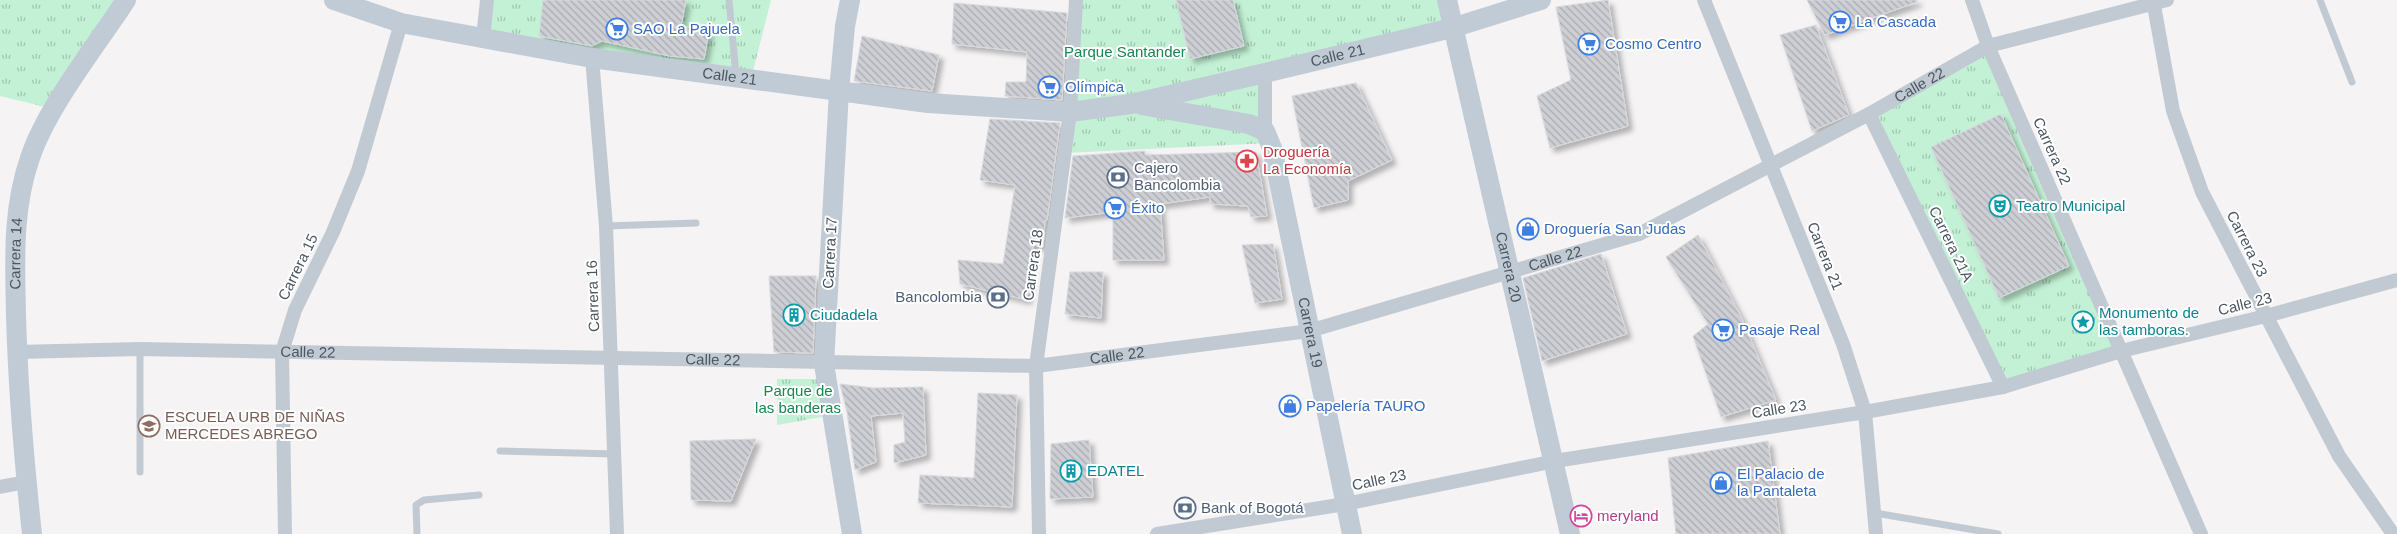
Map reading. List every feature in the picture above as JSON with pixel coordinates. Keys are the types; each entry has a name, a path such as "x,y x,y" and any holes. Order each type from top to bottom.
{"main road":[{"name":"Carrera 14","path":"32,534 9,352 14,238 20,193 30,157 54,109 126,0"},
{"name":"Calle 21","path":"336,0 401,23 592,58 928,103 1070,112 1131,104 1265,73 1452,28 1541,0"},
{"name":"Carrera 17","path":"850,0 845,26 839,91 824,364 852,534"},
{"name":"Carrera 20","path":"1447,0 1452,28 1555,461 1570,534"},
{"name":"Calle 21","path":"1131,104 1249,124 1265,131"},
{"name":"Carrera 19","path":"1265,131 1272,148 1352,534"}],"street":[{"path":"483,38 487,0"},
{"name":"Carrera 18","path":"1039,534 1036,366 1070,112 1076,0"},
{"name":"Carrera 21","path":"1704,0 1843,344 1865,412 1876,534"},
{"name":"Carrera 22","path":"1972,0 1988,46 2200,534"},
{"name":"Calle 22","path":"9,352 140,349 824,364 1036,366 1309,331 1639,234 1771,167 1988,46 2158,2"},
{"name":"Carrera 23","path":"2158,2 2173,111 2202,192 2339,456 2393,534"},
{"name":"Carrera 15","path":"285,534 282,352 295,310 333,232 358,171 401,23"},
{"name":"Carrera 16","path":"592,58 606,226 617,534"},
{"path":"1265,73 1265,131"},
{"name":"Carrera 21A","path":"1869,114 2003,387"},
{"name":"Calle 23","path":"1158,534 1345,504 1555,461 1865,412 2003,387 2121,351 2266,316 2397,280"},
{"path":"0,487 26,482"}],"lane":[{"path":"729,0 737,78"},
{"path":"2320,0 2352,82"},
{"path":"606,226 696,223"},
{"path":"140,349 140,472"},
{"path":"500,452 614,454"},
{"path":"417,534 416,505 424,500 479,495"},
{"path":"1875,513 1998,534"}],"green space":[{"path":"0,0 126,0 54,109 0,96"},
{"path":"487,0 771,0 751,79 483,38"},
{"name":"Parque Santander","path":"1076,0 1447,0 1452,28 1265,73 1270,143 1065,153"},
{"path":"1988,46 2121,351 2003,387 1869,114"},
{"name":"Parque de las banderas","path":"777,379 817,379 822,417 777,425"}],"building":[{"name":"SAO La Pajuela","path":"543,0 686,0 681,26 709,32 704,59 669,56 602,41 592,46 539,36"},
{"path":"1176,0 1233,0 1244,46 1190,59"},
{"name":"Cosmo Centro","path":"1608,0 1628,126 1550,148 1537,96 1571,80 1556,7"},
{"name":"La Cascada","path":"1807,0 1917,0 1917,2 1825,35"},
{"path":"954,3 1067,13 1062,100 1005,96 1006,82 1026,82 1027,52 952,44"},
{"path":"1816,25 1849,115 1812,131 1780,35"},
{"path":"862,36 939,55 932,91 854,81"},
{"path":"1356,83 1392,160 1348,181 1348,200 1314,208 1292,96"},
{"name":"Teatro Municipal","path":"2001,114 2069,266 1999,298 1931,147"},
{"path":"990,119 1060,123 1047,220 1045,220 1043,247 1033,245 1027,300 960,284 958,260 1003,264 1015,185 980,180"},
{"path":"1145,151 1145,155 1256,152 1267,216 1251,217 1248,206 1210,204 1210,197 1160,204 1164,260 1113,260 1113,212 1065,218 1073,156"},
{"name":"Pasaje Real","path":"1698,235 1742,319 1776,400 1721,417 1693,336 1708,324 1666,257"},
{"path":"1273,244 1282,299 1255,303 1242,245"},
{"path":"1601,254 1627,334 1542,361 1523,278"},
{"path":"1070,272 1103,272 1101,318 1065,314"},
{"name":"Ciudadela","path":"769,276 816,276 813,353 774,352"},
{"path":"840,384 874,388 923,387 926,455 894,463 894,445 905,442 903,413 871,416 876,462 855,470 847,412"},
{"path":"978,393 1017,395 1012,507 918,503 920,475 974,478"},
{"path":"756,439 731,501 691,500 690,441"},
{"name":"EDATEL","path":"1089,440 1093,497 1050,499 1051,444"},
{"name":"El Palacio de la Pantaleta","path":"1768,441 1780,534 1676,534 1668,458"}],"place":[{"name":"La Cascada","path":"1840,22"},
{"name":"SAO La Pajuela","path":"617,29"},
{"name":"Cosmo Centro","path":"1589,44"},
{"name":"Olímpica","path":"1049,87"},
{"name":"Droguería La Economía","path":"1247,161"},
{"name":"Cajero Bancolombia","path":"1118,177"},
{"name":"Teatro Municipal","path":"2000,206"},
{"name":"Éxito","path":"1115,208"},
{"name":"Droguería San Judas","path":"1528,229"},
{"name":"Bancolombia","path":"998,297"},
{"name":"Ciudadela","path":"794,315"},
{"name":"Monumento de las tamboras.","path":"2083,322"},
{"name":"Pasaje Real","path":"1723,330"},
{"name":"Papelería TAURO","path":"1290,406"},
{"name":"ESCUELA URB DE NIÑAS MERCEDES ABREGO","path":"149,426"},
{"name":"EDATEL","path":"1071,471"},
{"name":"El Palacio de la Pantaleta","path":"1721,483"},
{"name":"Bank of Bogotá","path":"1185,508"},
{"name":"meryland","path":"1581,516"}]}
